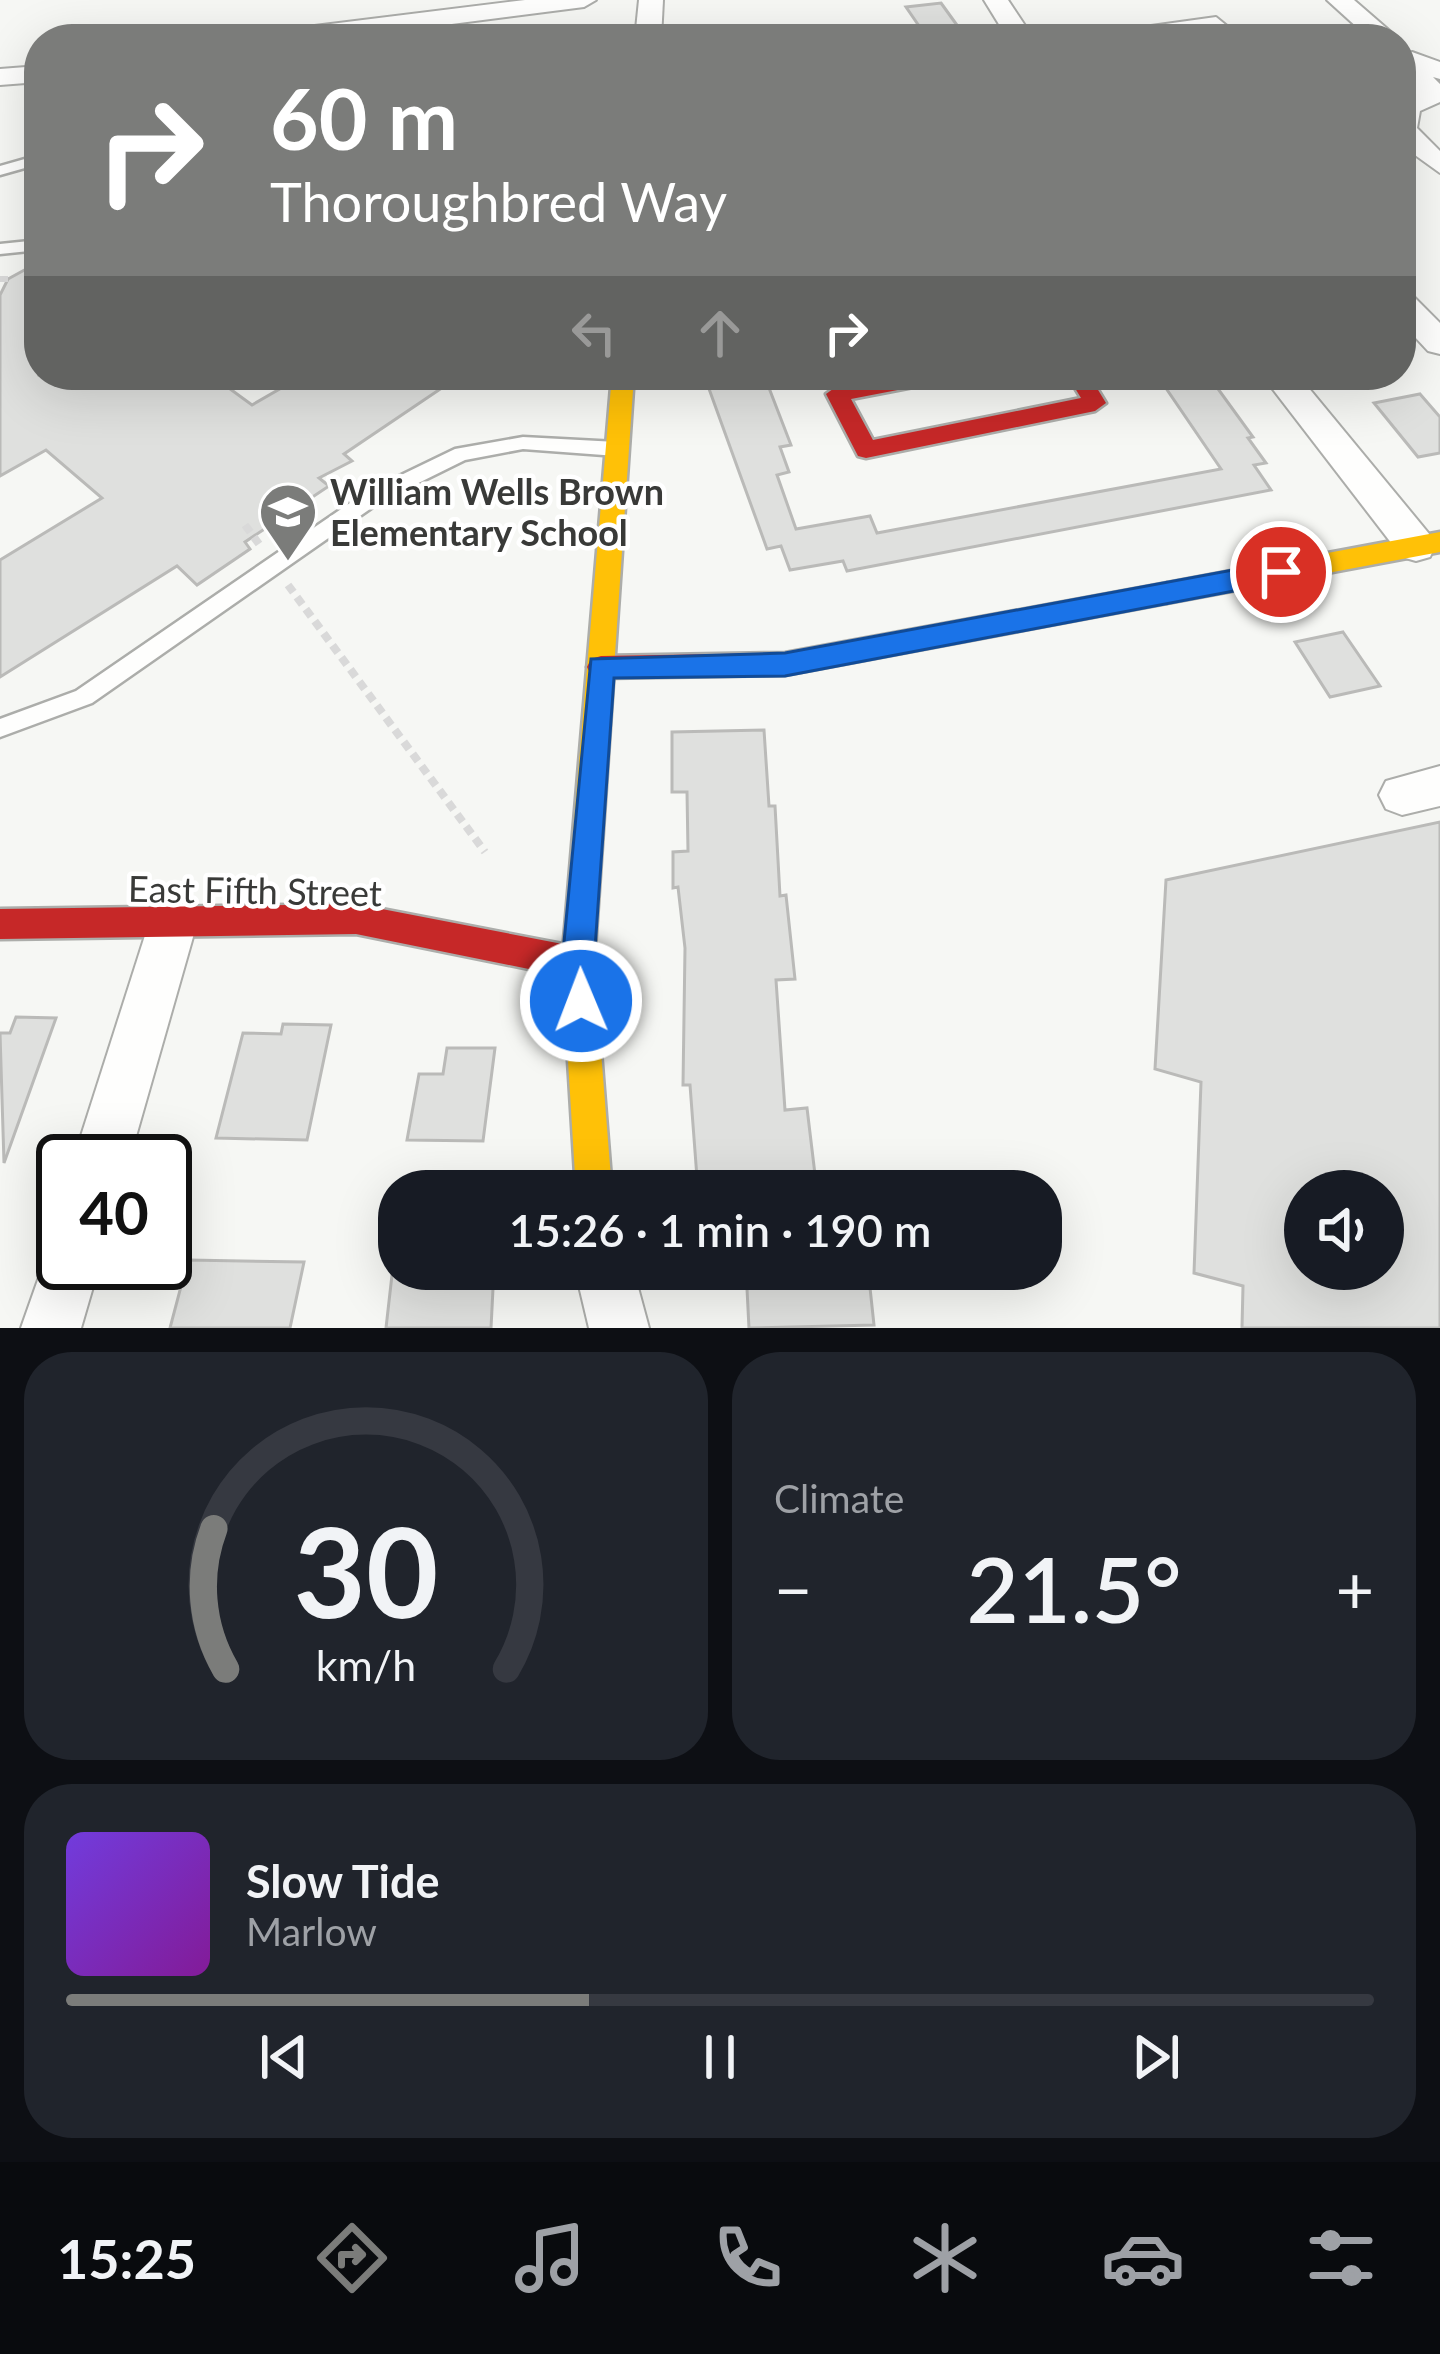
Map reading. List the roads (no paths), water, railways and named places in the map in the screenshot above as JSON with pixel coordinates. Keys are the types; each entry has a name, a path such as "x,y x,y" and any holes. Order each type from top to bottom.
{"street":[{"path":"363,24 584,0"},
{"path":"1339,0 1368,24"},
{"path":"1416,317 1440,343"},
{"path":"593,1170 578,963 622,390"},
{"path":"857,390 837,394 866,450 1095,403 1087,390"},
{"path":"1292,390 1428,544"},
{"path":"601,667 785,664 1428,544"},
{"name":"East Fifth Street","path":"0,924 356,920 578,963"},
{"path":"109,1134 173,922"},
{"path":"51,1328 62,1290"},
{"path":"609,1290 619,1328"}],"lane":[{"path":"0,728 84,697 374,497 461,454 523,443 618,449"}],"place":[{"name":"William Wells Brown Elementary School","path":"288,563"}]}
